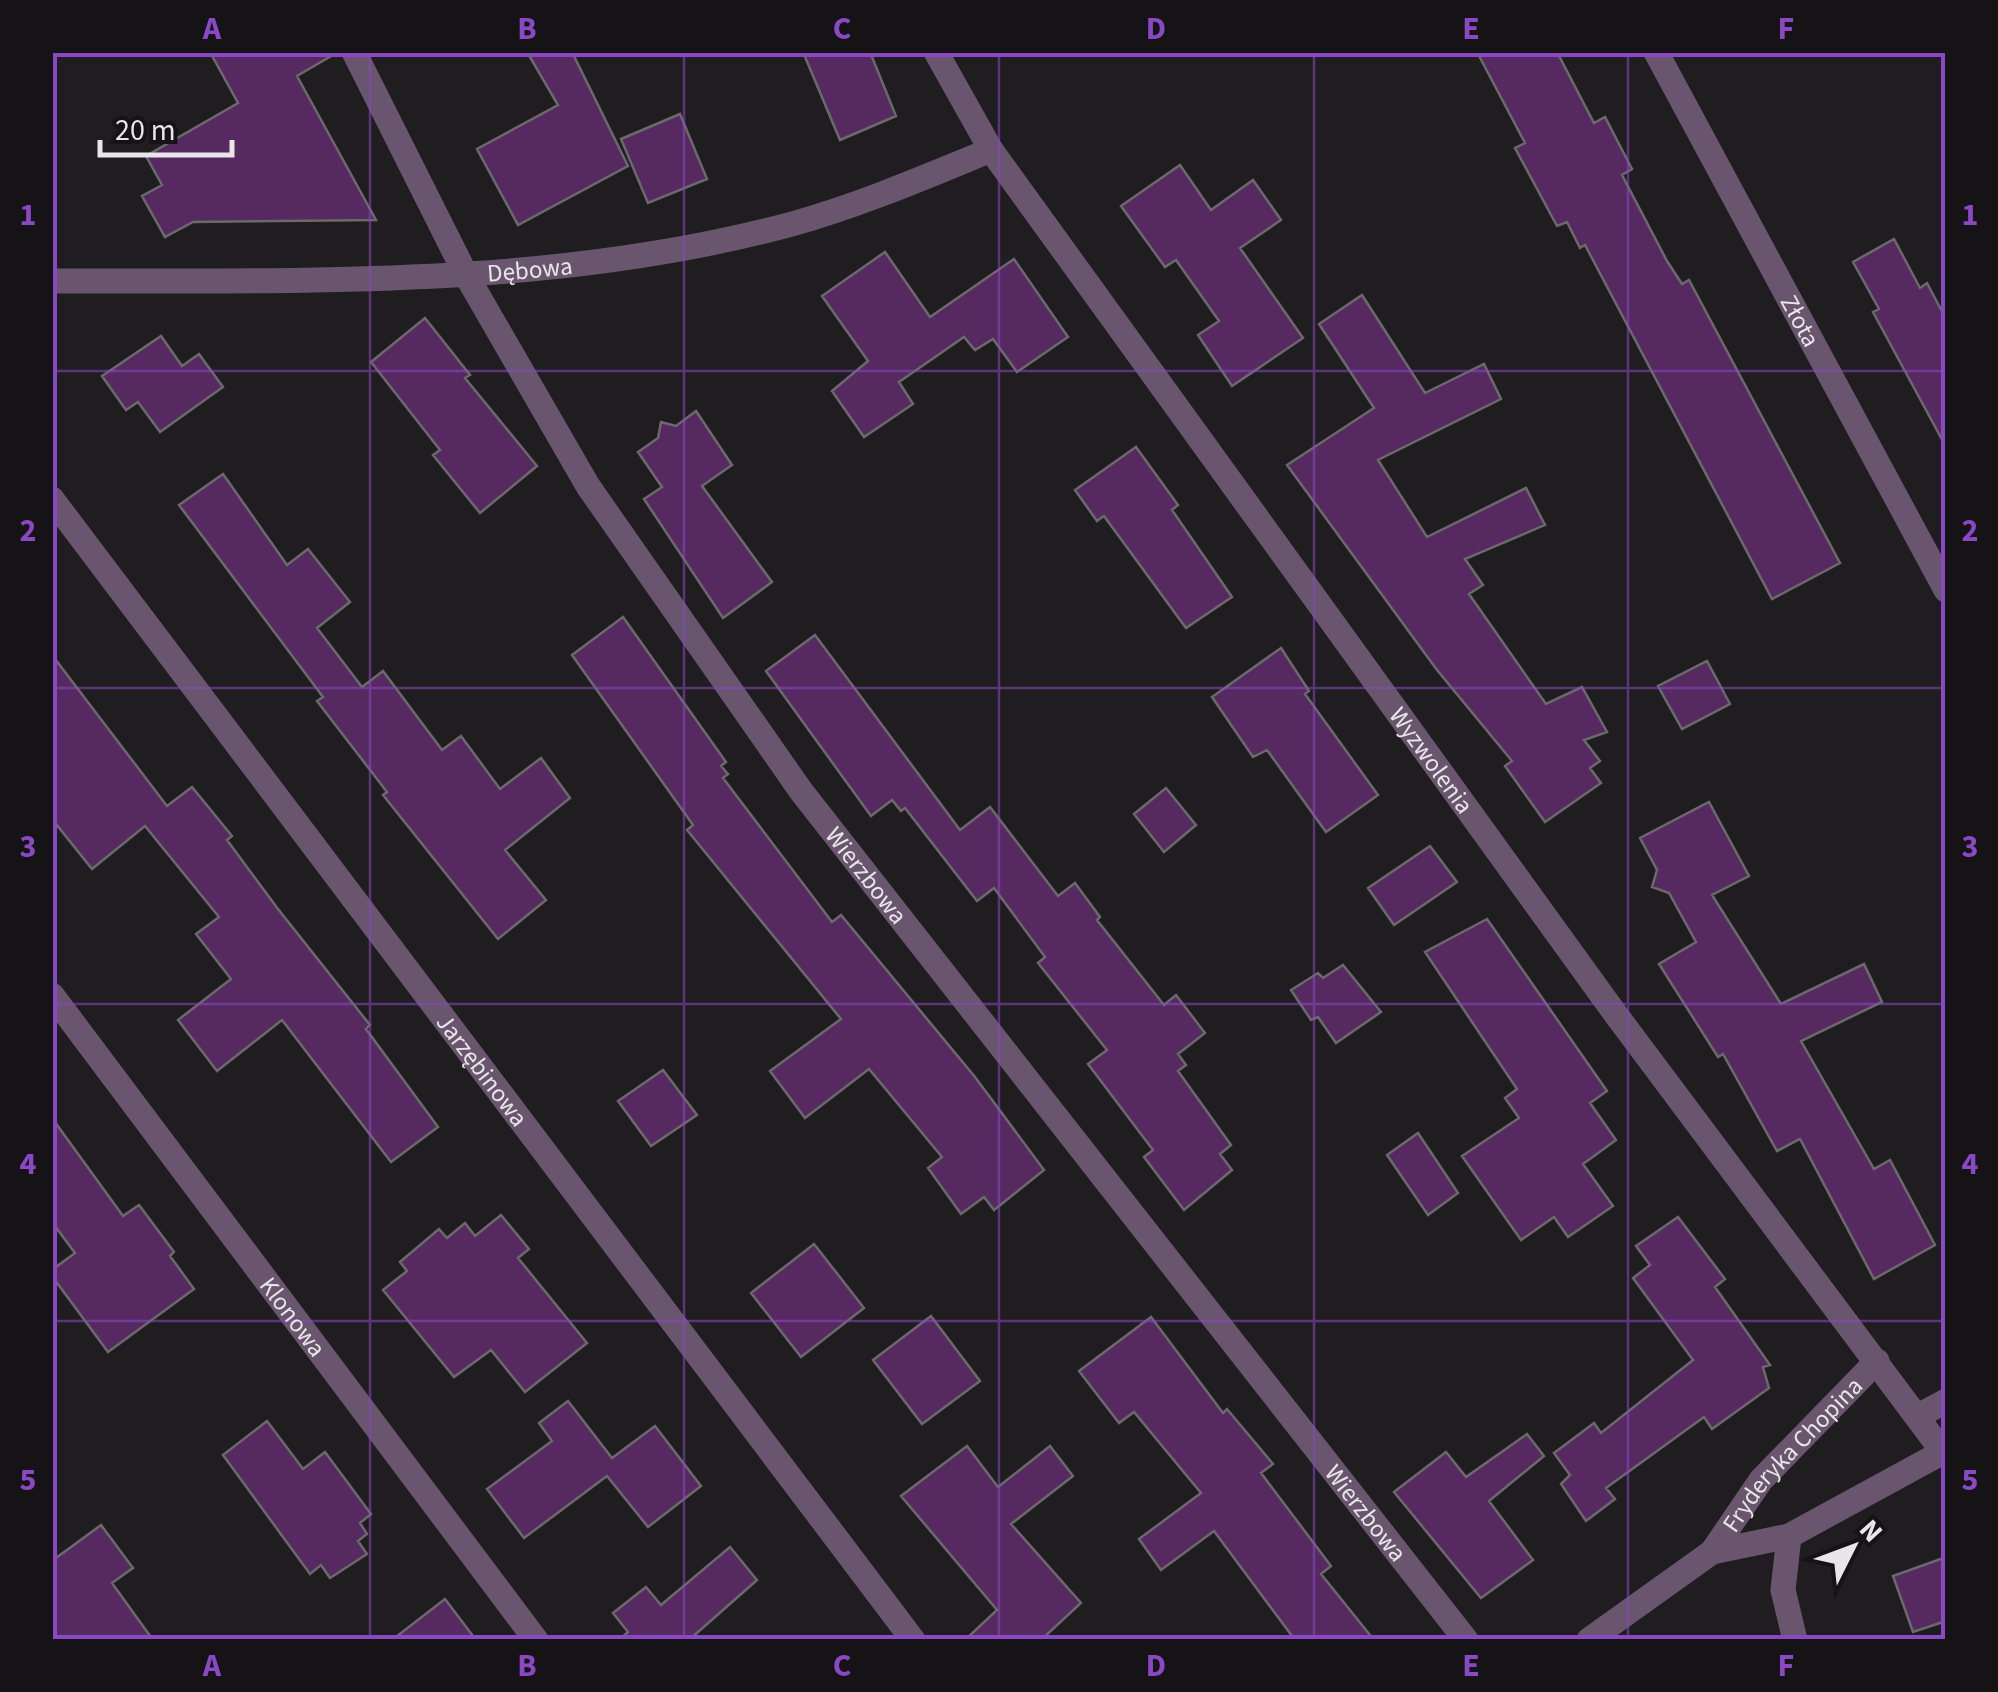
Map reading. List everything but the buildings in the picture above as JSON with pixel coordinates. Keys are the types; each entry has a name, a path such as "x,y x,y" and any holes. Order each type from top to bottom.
{"street":[{"name":"Wierzbowa","path":"354,52 466,272 588,486 801,791 1466,1640"},
{"name":"Wyzwolenia","path":"936,52 990,150 1617,1016 1944,1454"},
{"name":"Złota","path":"1656,52 1946,590"},
{"name":"Dębowa","path":"52,281 337,280 594,264 791,224 890,191 990,150"},
{"name":"Jarzębinowa","path":"52,499 913,1640"},
{"name":"Klonowa","path":"52,995 536,1640"},
{"name":"Fryderyka Chopina","path":"1589,1640 1712,1552 1761,1480 1876,1362"},
{"path":"1918,1416 1946,1400"},
{"name":"Fryderyka Chopina","path":"1712,1552 1789,1536 1944,1454"},
{"path":"1789,1536 1783,1590 1796,1640"}]}
